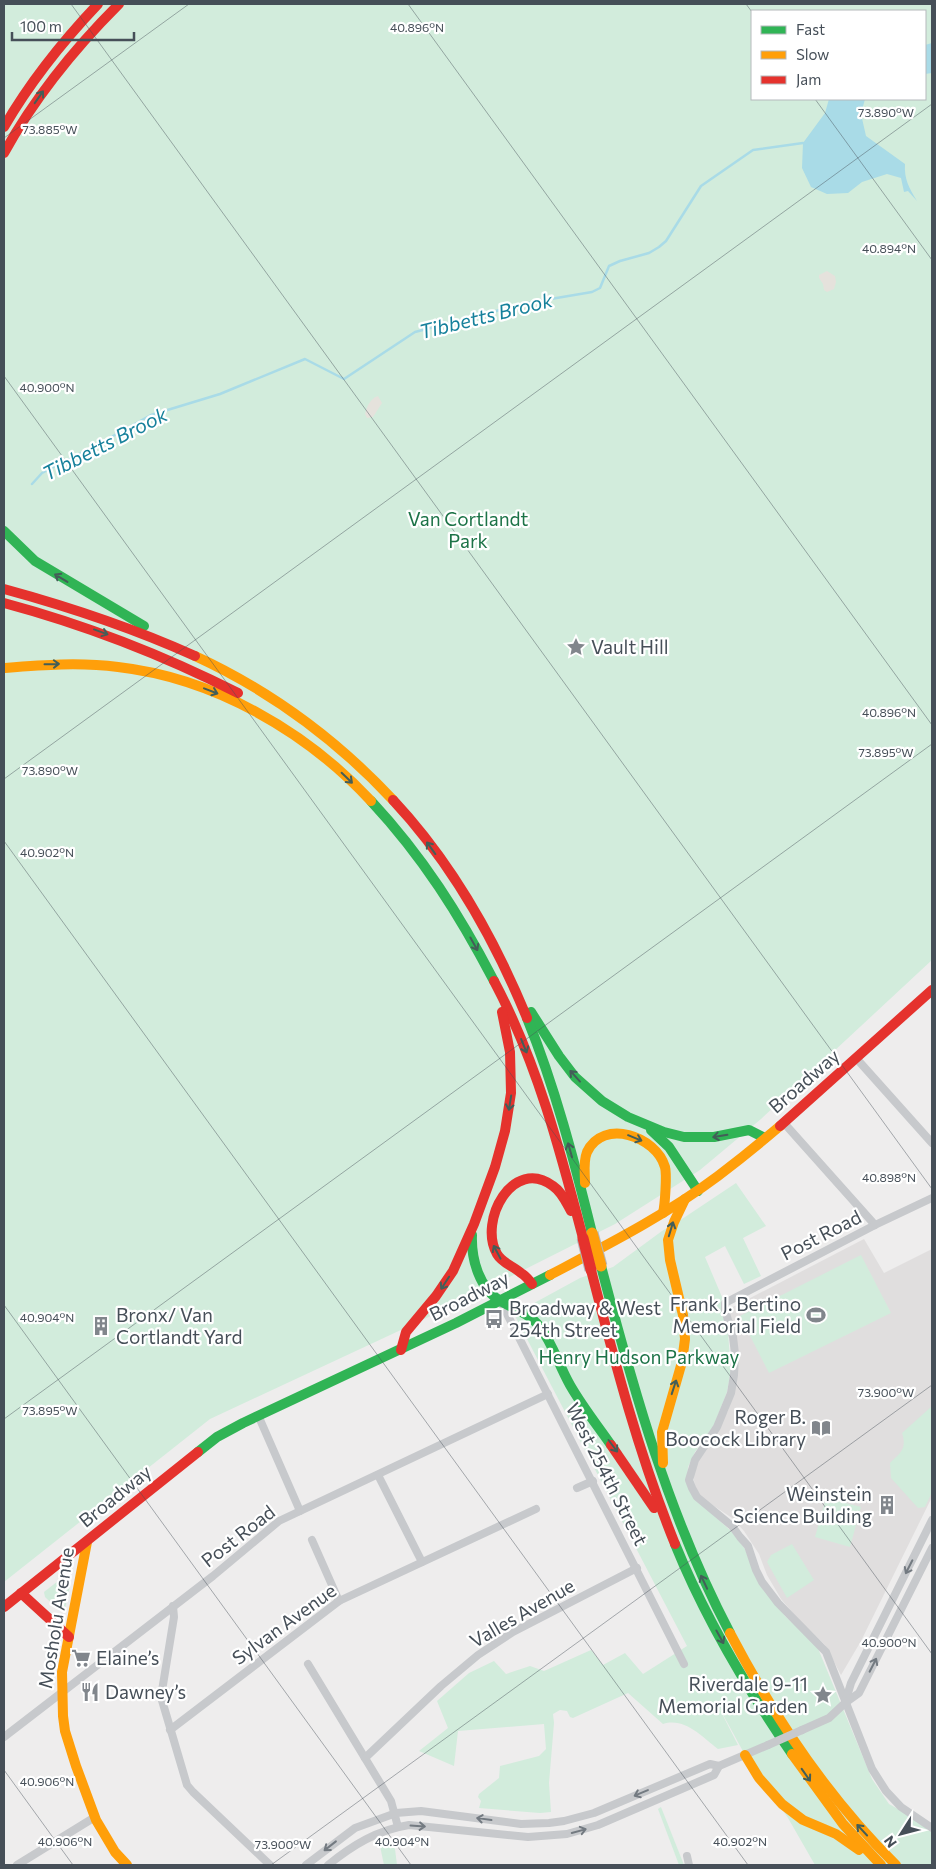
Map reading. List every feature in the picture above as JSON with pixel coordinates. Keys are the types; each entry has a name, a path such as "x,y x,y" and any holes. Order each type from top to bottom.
{"main road":[{"path":"4,127 53,54 98,4"},
{"path":"4,153 30,110 54,77 78,47 119,4"},
{"path":"4,531 35,561 194,656"},
{"path":"4,589 46,599 93,614 154,638 241,680 276,701 325,738 374,780 413,823 452,878 483,928 504,967 571,1072 602,1101 652,1131 664,1141 698,1191"},
{"path":"4,603 92,628 171,659 266,709 340,771 399,831 451,905 488,970 515,1024 537,1080 588,1236 613,1354 633,1426 679,1552 714,1627 758,1704 808,1779 849,1830 878,1862"},
{"path":"4,668 29,665 86,664 157,674 199,686 228,698 272,719 293,733"},
{"path":"504,967 544,1064 562,1120 587,1214"},
{"path":"401,1350 404,1334 447,1280 474,1224 489,1185 507,1120 512,1089 511,1059 501,1008 488,970"},
{"name":"Broadway","path":"4,1607 210,1442 231,1428 401,1350 532,1284 662,1213 698,1191 784,1123 932,990"},
{"path":"633,1119 664,1132 684,1137 714,1137 750,1130 766,1138"},
{"path":"588,1236 584,1171 587,1153 598,1139 607,1135 617,1133 629,1135 645,1142 654,1149 662,1160 666,1177 662,1213"},
{"path":"532,1284 521,1272 500,1259 492,1240 492,1226 496,1211 512,1184 524,1178 534,1178 543,1179 552,1184 588,1236"},
{"path":"671,1503 662,1457 661,1437 665,1414 682,1360 685,1327 683,1308 670,1262 668,1246 671,1227 685,1199"},
{"path":"474,1224 472,1240 474,1261 487,1289 500,1300 526,1313 541,1328 574,1392 639,1482 679,1552"},
{"path":"596,1268 671,1503 712,1600 766,1696 831,1793 857,1825 896,1865"},
{"name":"Mosholu Avenue","path":"87,1542 60,1694 65,1731 95,1817 106,1842 126,1865"},
{"path":"21,1593 69,1637"},
{"path":"745,1755 751,1768 772,1794 794,1814 836,1834 878,1862"}],"street":[{"path":"856,1058 932,1142"},
{"path":"784,1123 876,1225"},
{"name":"Post Road","path":"845,1703 826,1652 778,1602 762,1582 748,1546 732,1526 697,1497 690,1480 695,1460 717,1427 732,1393 735,1354 725,1303 932,1198"},
{"name":"West 254th Street","path":"500,1300 684,1664"},
{"name":"Post Road","path":"4,1737 213,1576 279,1521 548,1394"},
{"path":"258,1416 300,1511"},
{"path":"378,1475 422,1562"},
{"path":"577,1488 593,1481"},
{"name":"Sylvan Avenue","path":"170,1730 339,1601 536,1509"},
{"path":"932,1523 851,1683 845,1703 872,1768 886,1791 901,1807 932,1828"},
{"path":"312,1540 339,1601"},
{"path":"306,1865 355,1828 396,1813 421,1812 530,1824 549,1824 580,1818 710,1764 719,1766 829,1718 859,1693 932,1548"},
{"name":"Valles Avenue","path":"365,1758 441,1686 478,1655 513,1632 637,1568"},
{"path":"173,1606 174,1617 161,1691 161,1702 190,1788 270,1865"},
{"path":"308,1664 391,1801 396,1813 398,1827"},
{"path":"328,1865 362,1840 398,1827 420,1825 528,1837 553,1836 584,1830 714,1775 719,1766"},
{"path":"664,1784 669,1795"},
{"path":"16,1865 95,1817"},
{"path":"528,1837 530,1824"},
{"path":"686,1856 689,1865"}],"shaded area":[{"path":"864,1239 884,1273 932,1249 932,1497 861,1641 841,1675 825,1645 781,1599 767,1575 759,1554 744,1531 732,1518 702,1498 695,1487 693,1474 697,1462 728,1411 732,1397 736,1375 728,1314 729,1309"}],"green space":[{"name":"Van Cortlandt Park","path":"4,4 932,4 932,960 761,1119 700,1170 615,1224 448,1308 210,1419 4,1582"},
{"name":"Henry Hudson Parkway","path":"736,1183 766,1226 743,1238 761,1276 744,1284 725,1246 705,1257 722,1297 721,1309 728,1333 731,1370 727,1392 714,1425 695,1452 688,1467 687,1482 702,1505 731,1531 745,1549 756,1578 785,1616 817,1646 872,1779 889,1804 916,1819 932,1833 932,1865 815,1865 788,1818 745,1755 715,1700 738,1745 718,1749 693,1729 679,1723 663,1724 628,1693 573,1718 570,1717 567,1711 560,1710 553,1714 554,1723 549,1783 551,1812 540,1813 479,1808 481,1801 478,1797 479,1794 499,1778 500,1766 539,1756 546,1749 544,1724 458,1731 454,1766 419,1751 448,1728 437,1701 469,1673 494,1661 506,1674 530,1666 544,1671 591,1650 603,1665 625,1653 643,1674 687,1646 514,1314 580,1278 613,1267 662,1231"},
{"name":"Frank J. Bertino Memorial Field","path":"861,1255 891,1313 769,1373 740,1316"},
{"path":"932,1406 932,1492 925,1507 918,1508 891,1478 890,1463 902,1450 904,1443 902,1433"},
{"path":"826,1498 861,1507 850,1547 815,1537"},
{"path":"792,1544 814,1580 787,1598 767,1562 771,1555"},
{"path":"67,1574 70,1575 71,1581 65,1609 60,1611 45,1597 44,1592"},
{"path":"661,1807 684,1865 679,1865 658,1809"},
{"path":"397,1839 395,1849 397,1865 384,1865 380,1846"}],"sand":[{"path":"827,271 835,276 836,282 834,289 827,292 824,290 819,275"},
{"path":"378,396 382,403 373,417 367,418 365,414 368,406"}],"water":[{"path":"932,43 932,73 926,74 926,45"},
{"path":"829,100 865,100 861,114 866,136 905,164 905,174 917,201 908,191 904,192 901,178 887,174 862,182 848,193 827,194 811,187 802,168 803,143 825,113"}],"waterway":[{"name":"Tibbetts Brook","path":"32,484 42,473 151,415 220,394 305,359 344,379 415,332 527,303 592,292 600,288 609,266 649,253 666,241 701,186 753,150 803,143"}],"traffic: fast":[{"path":"4,531 35,561 144,626"},
{"path":"371,801 424,865 467,932 494,981"},
{"path":"531,1012 575,1077 602,1101 628,1117 664,1132 684,1137 714,1137 749,1130 765,1138"},
{"path":"527,1018 555,1097 592,1233"},
{"path":"651,1130 669,1147 698,1191"},
{"path":"472,1235 475,1263 487,1289 502,1302 527,1315 540,1327 575,1393 611,1445"},
{"path":"601,1266 640,1407 671,1499 708,1589 730,1633"},
{"path":"198,1452 217,1437 243,1423 456,1323 550,1275"},
{"path":"675,1544 699,1599 728,1652 792,1754"}],"traffic: slow":[{"path":"195,656 249,684 301,718 349,757 393,800"},
{"path":"4,668 61,664 103,665 154,673 189,683 223,696 256,712 288,731 318,752 371,801"},
{"path":"550,1275 678,1204 718,1176 780,1126"},
{"path":"585,1183 586,1156 595,1142 605,1136 616,1134 629,1135 651,1147 660,1156 665,1167 666,1190 663,1213"},
{"path":"663,1463 662,1432 682,1362 685,1339 683,1315 670,1260 668,1240 685,1199"},
{"path":"592,1233 601,1266"},
{"path":"87,1542 62,1672 63,1716 65,1731 76,1766 96,1820 115,1852 127,1865"},
{"path":"730,1633 765,1695 804,1755 848,1812 896,1865"},
{"path":"792,1754 843,1824 881,1865"},
{"path":"745,1755 759,1778 782,1804 803,1820 836,1834 859,1850"}],"traffic: jam":[{"path":"4,127 47,63 98,4"},
{"path":"4,153 29,112 56,74 86,38 119,4"},
{"path":"4,589 101,619 195,656"},
{"path":"4,603 65,621 124,642 238,693"},
{"path":"393,800 434,849 470,903 501,960 527,1018"},
{"path":"494,981 523,1043 535,1075 556,1139 583,1238"},
{"path":"780,1126 932,990"},
{"path":"401,1350 406,1332 436,1296 453,1271 474,1224 495,1167 505,1131 511,1093 510,1052 502,1012"},
{"path":"532,1284 524,1275 499,1257 492,1240 492,1225 496,1210 503,1196 513,1186 525,1179 538,1179 556,1188 564,1197 571,1211"},
{"path":"583,1238 591,1270"},
{"path":"591,1270 639,1443 675,1544"},
{"path":"611,1445 654,1508"},
{"path":"4,1607 198,1452"},
{"path":"21,1593 69,1637"}],"place":[{"name":"Vault Hill","path":"576,647"},
{"name":"Frank J. Bertino Memorial Field","path":"816,1315"},
{"name":"Broadway & West 254th Street","path":"494,1319"},
{"name":"Bronx/ Van Cortlandt Yard","path":"101,1326"},
{"name":"Roger B. Boocock Library","path":"821,1428"},
{"name":"Weinstein Science Building","path":"887,1505"},
{"name":"Elaine’s","path":"81,1658"},
{"name":"Dawney’s","path":"90,1692"},
{"name":"Riverdale 9-11 Memorial Garden","path":"823,1695"}]}
